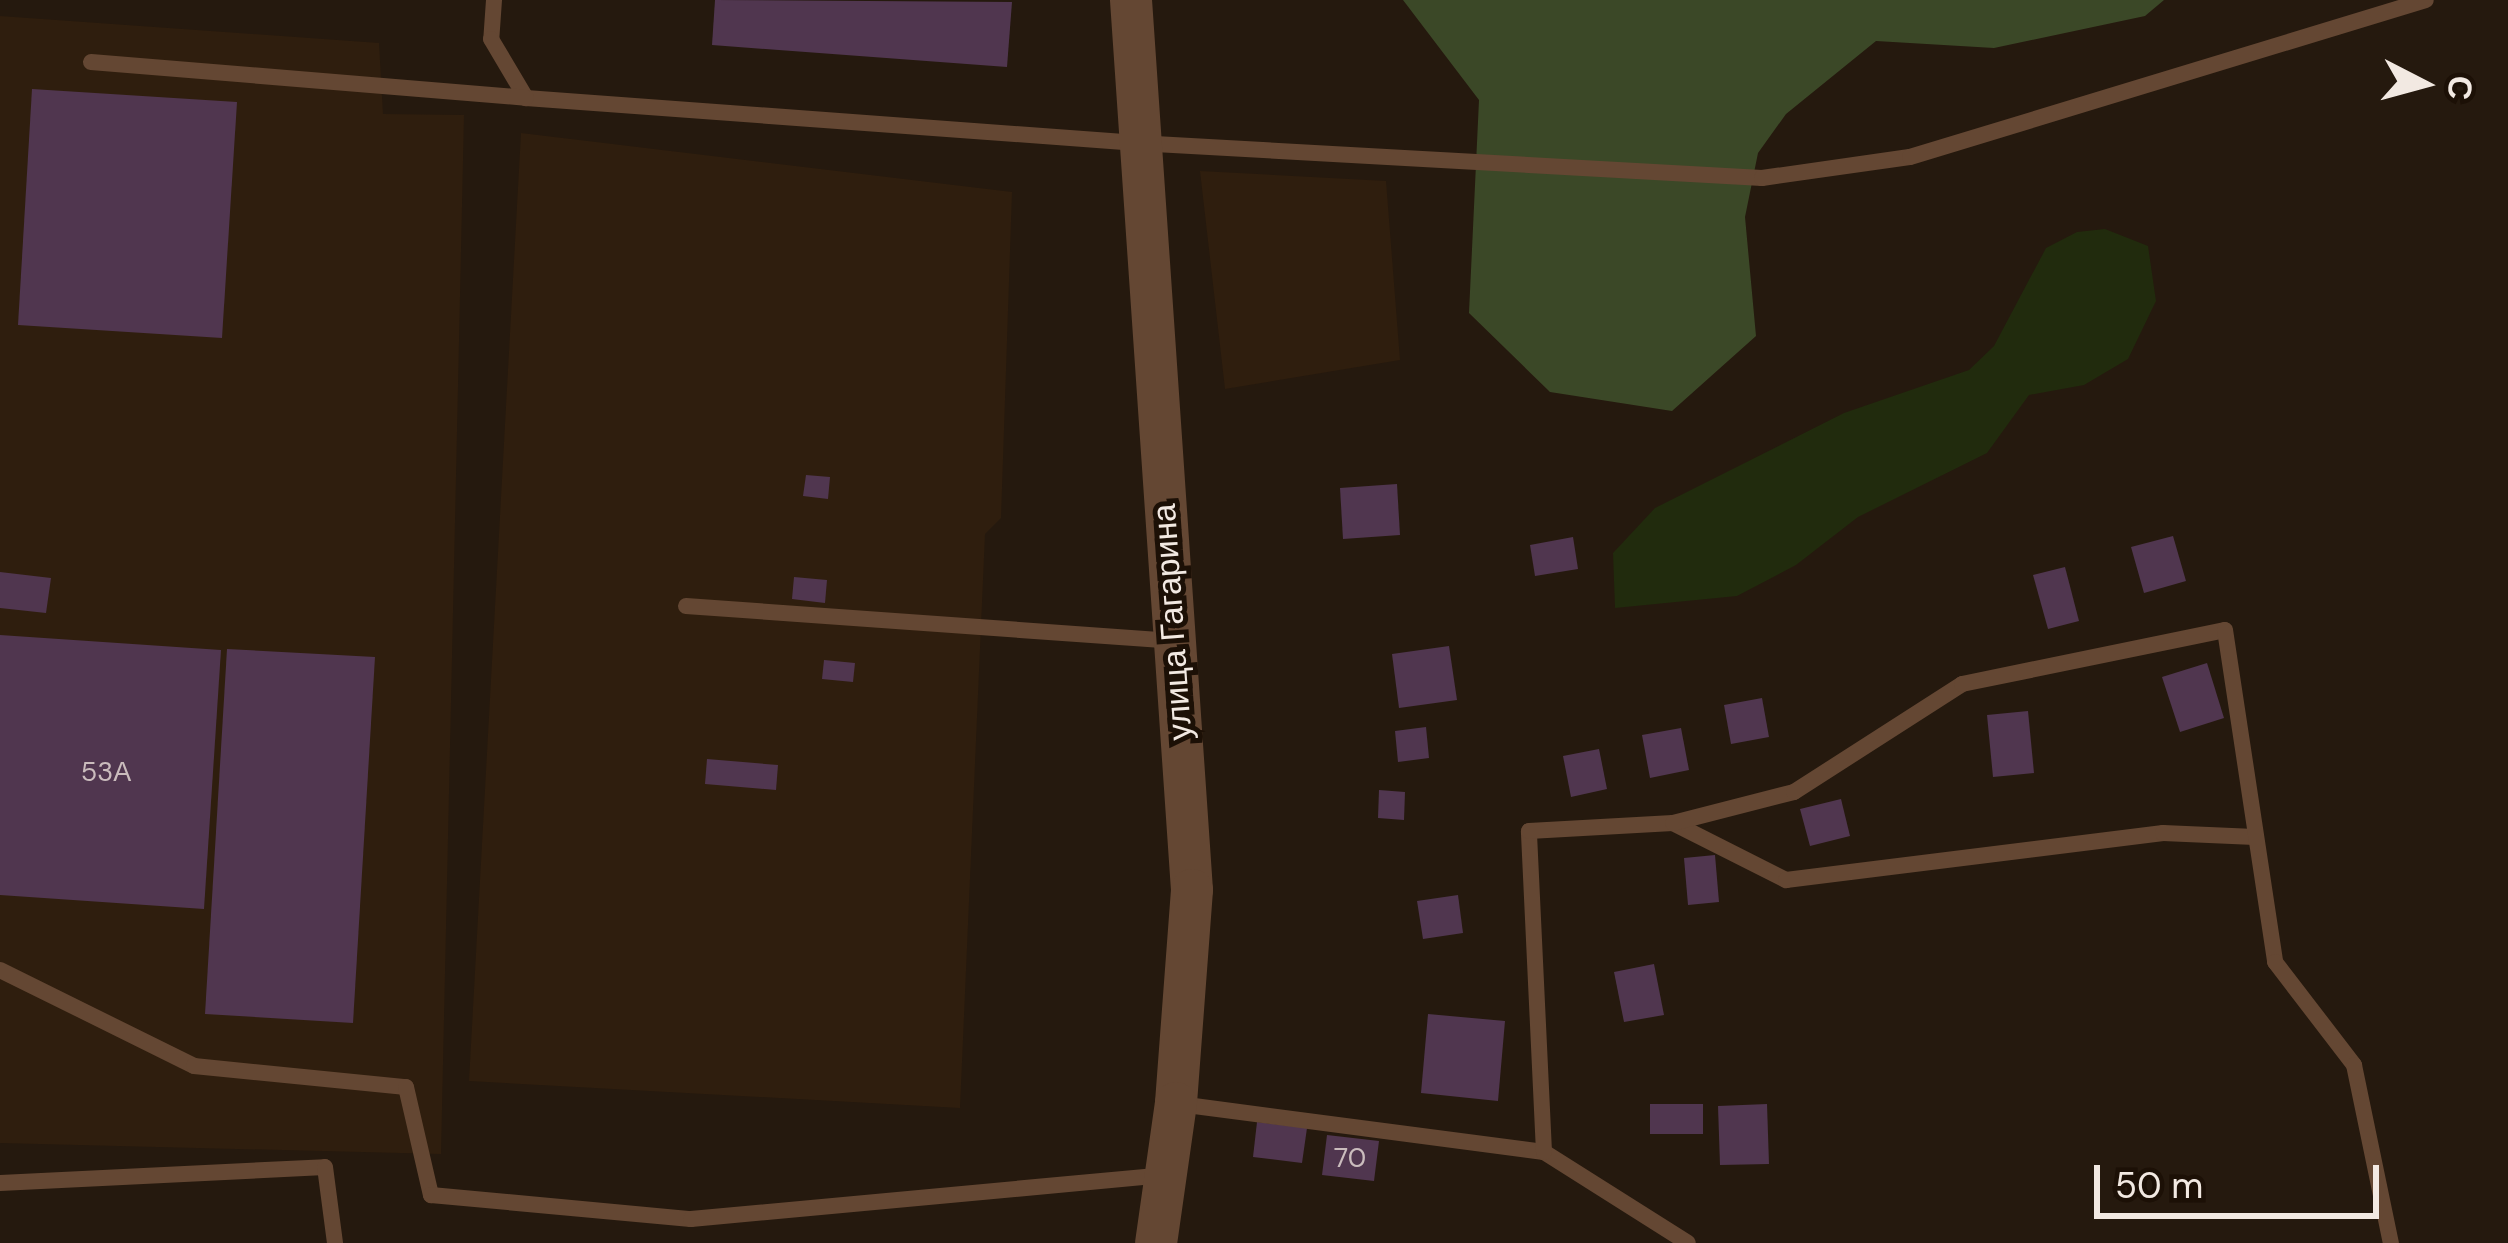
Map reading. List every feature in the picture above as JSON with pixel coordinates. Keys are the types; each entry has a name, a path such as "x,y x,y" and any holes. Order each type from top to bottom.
{"street":[{"name":"улица Гагарина","path":"1131,0 1137,142 1192,890 1176,1103 1156,1243"}],"lane":[{"path":"494,0 491,39 526,98"},
{"path":"91,62 1137,142 1762,178 1910,157 2426,0"},
{"path":"686,606 1174,641"},
{"path":"1544,1152 1529,831 1673,824 1794,792 1962,684 2225,631 2275,962 2354,1065 2392,1243"},
{"path":"1673,824 1786,880 2163,833 2255,837"},
{"path":"0,970 194,1066 406,1087 431,1195 691,1219 1168,1175"},
{"path":"1176,1103 1544,1152 1688,1243"},
{"path":"0,1183 325,1167 335,1243"}],"shaded area":[{"path":"0,16 379,43 383,114 464,115 441,1154 0,1143"},
{"path":"521,133 1012,192 1001,518 985,534 960,1108 469,1081"},
{"path":"1200,171 1386,181 1400,360 1225,389"}],"green space":[{"path":"1403,0 2164,0 2145,16 1994,48 1876,41 1786,114 1758,153 1745,217 1756,336 1672,411 1550,392 1469,313 1479,100"},
{"path":"2105,229 2148,246 2156,301 2128,359 2084,385 2029,395 1987,453 1858,517 1796,565 1737,596 1615,608 1613,553 1655,508 1844,413 1969,370 1994,346 2046,248 2077,232"}],"building":[{"path":"715,0 1012,2 1007,67 712,45"},
{"path":"32,89 237,102 222,338 18,325"},
{"path":"806,475 830,477 828,499 803,496"},
{"path":"1397,484 1400,535 1343,539 1340,488"},
{"path":"2173,536 2186,581 2144,593 2131,547"},
{"path":"1573,537 1578,569 1535,576 1530,545"},
{"path":"2065,567 2079,621 2048,629 2033,575"},
{"path":"0,572 51,578 46,613 0,608"},
{"path":"794,577 827,580 825,603 792,599"},
{"path":"0,635 221,650 204,909 0,895"},
{"path":"1449,646 1457,700 1399,708 1392,654"},
{"path":"227,649 375,657 353,1023 205,1014"},
{"path":"824,660 855,663 853,682 822,679"},
{"path":"2207,663 2224,718 2180,732 2162,677"},
{"path":"1762,698 1769,737 1731,744 1724,705"},
{"path":"2028,711 2034,773 1993,777 1987,715"},
{"path":"1426,727 1429,758 1398,762 1395,731"},
{"path":"1681,728 1689,770 1650,778 1642,735"},
{"path":"1599,749 1607,789 1571,797 1563,756"},
{"path":"707,759 778,765 776,790 705,784"},
{"path":"1379,790 1405,792 1404,820 1378,818"},
{"path":"1841,799 1850,836 1810,846 1800,809"},
{"path":"1715,855 1719,902 1688,905 1684,858"},
{"path":"1458,895 1463,933 1423,939 1417,901"},
{"path":"1654,964 1664,1015 1624,1022 1614,972"},
{"path":"1428,1014 1505,1021 1498,1101 1421,1093"},
{"path":"1650,1104 1703,1104 1703,1134 1650,1134"},
{"path":"1767,1104 1769,1164 1720,1165 1718,1106"},
{"path":"1257,1122 1307,1128 1302,1163 1253,1157"},
{"path":"1327,1135 1379,1141 1374,1181 1322,1175"}]}
